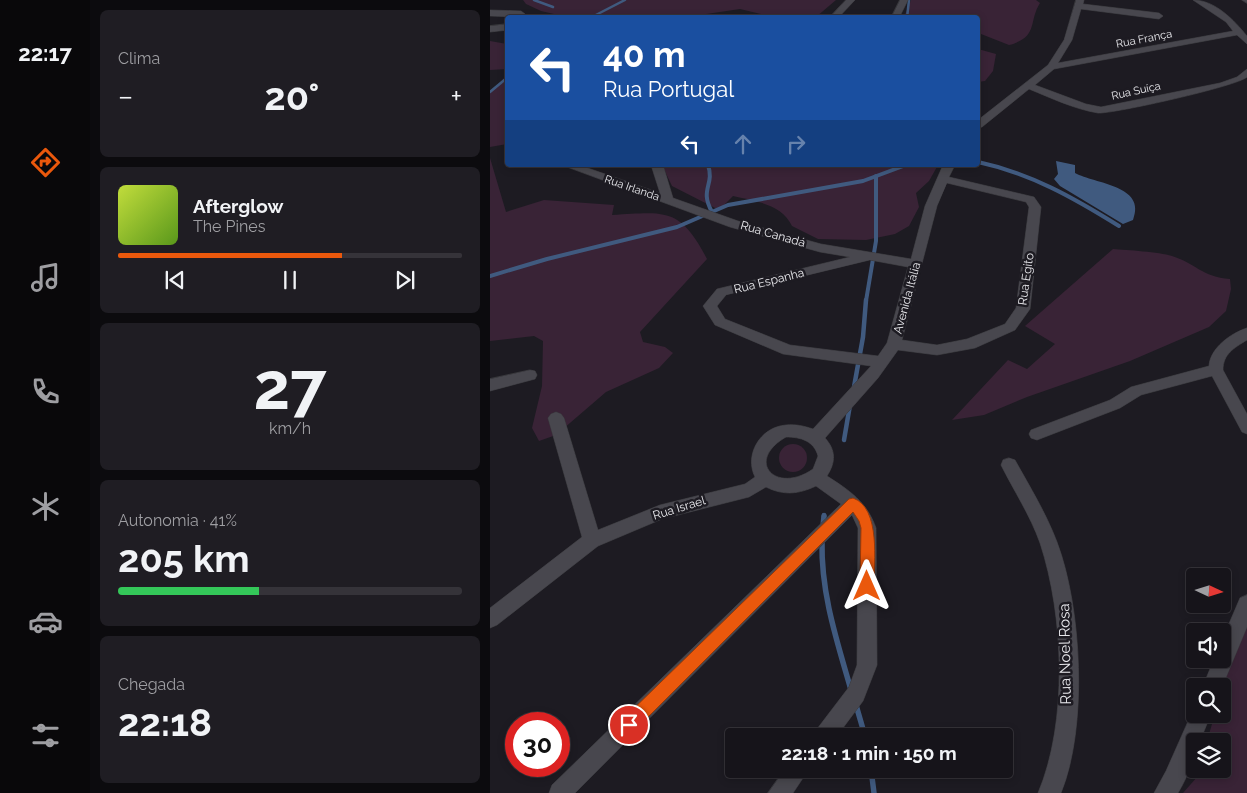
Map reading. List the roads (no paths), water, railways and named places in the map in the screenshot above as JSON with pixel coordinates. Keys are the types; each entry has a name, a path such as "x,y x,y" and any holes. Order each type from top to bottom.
{"street":[{"path":"836,15 851,0"},
{"path":"896,15 904,0"},
{"path":"1197,0 1222,14 1247,41"},
{"path":"980,123 1052,67 1068,40 1079,3 1159,16"},
{"path":"490,13 521,14"},
{"path":"490,29 505,27"},
{"name":"Rua França","path":"1052,67 1240,32"},
{"name":"Rua Suíça","path":"1029,86 1084,107 1106,109 1222,85 1240,79 1247,72"},
{"name":"Rua Irlanda","path":"574,167 668,200"},
{"path":"658,167 668,200"},
{"name":"Avenida Itália","path":"816,437 882,362 894,344 931,206 949,167"},
{"name":"Rua Egito","path":"894,344 937,350 970,344 1010,328 1023,309 1035,207 1030,199 942,179"},
{"name":"Rua Canadá","path":"668,200 734,224 820,248 917,264"},
{"name":"Rua Espanha","path":"871,256 722,292 710,306 720,322 788,350 882,362"},
{"path":"1247,333 1219,353 1214,360 1216,370 1247,428"},
{"path":"1037,434 1115,404 1136,391 1216,370"},
{"path":"490,385 530,375"},
{"path":"556,418 592,540"},
{"path":"792,430 809,433 816,437 825,449 825,464 816,477 800,486 791,487 766,480 758,467 758,452 768,439 775,434 792,430"},
{"name":"Rua Noel Rosa","path":"1009,465 1038,518 1051,548 1066,610 1068,683 1064,743 1049,793"},
{"path":"816,477 853,503 865,519 867,528 867,665 860,688 830,728"},
{"name":"Rua Israel","path":"490,619 592,540 679,505 749,490 766,480"},
{"path":"560,793 853,503"},
{"path":"1216,678 1247,604"},
{"path":"1165,793 1174,779 1198,723"},
{"path":"779,793 791,778"}],"water":[{"path":"1056,161 1075,165 1075,173 1106,183 1126,193 1133,199 1135,208 1133,220 1123,224 1060,186 1054,179 1058,174"}],"waterway":[{"path":"534,0 553,7"},
{"path":"596,15 625,0"},
{"path":"907,15 909,0"},
{"path":"490,92 505,80"},
{"path":"980,163 1034,180 1119,226"},
{"path":"709,167 710,178 707,198 712,212"},
{"path":"876,176 901,167"},
{"path":"712,212 728,205 863,181 876,176"},
{"path":"866,301 876,241 876,176"},
{"path":"490,276 547,259 677,227 712,212"},
{"path":"854,387 863,337 866,300"},
{"path":"844,440 850,405"},
{"path":"823,526 824,516"},
{"path":"822,542 822,561 827,599 851,690"},
{"path":"856,705 863,728"},
{"path":"872,778 874,793"}]}
